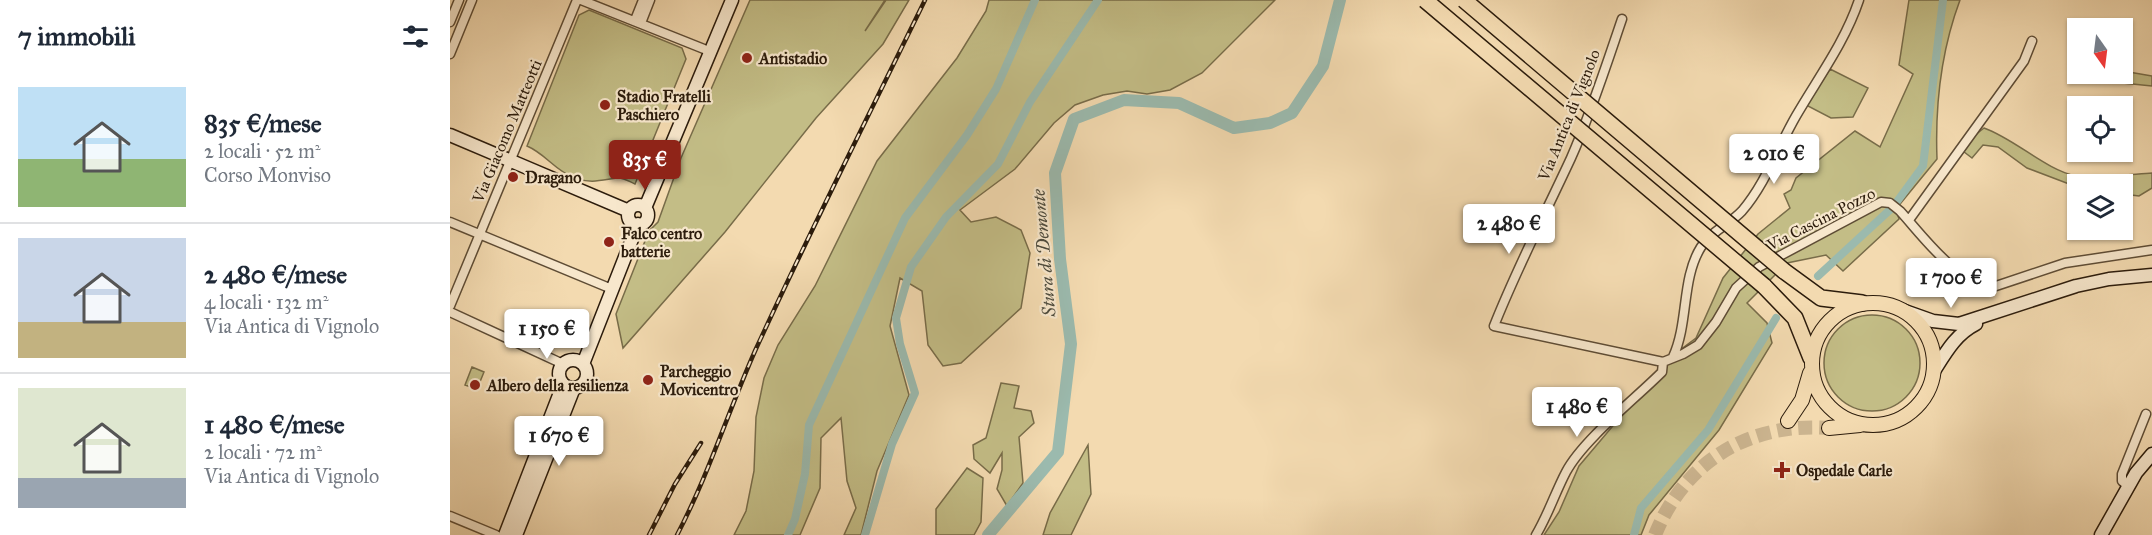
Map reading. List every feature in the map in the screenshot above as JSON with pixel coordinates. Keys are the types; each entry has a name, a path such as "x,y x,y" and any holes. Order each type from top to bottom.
{"highway":[{"path":"1425,0 1764,286 1795,318 1811,363"},
{"path":"1464,0 1806,290 1821,298 1862,303"}],"main road":[{"path":"580,362 607,287 724,0"},
{"path":"580,362 637,214 732,0"},
{"path":"450,135 637,214"},
{"path":"1788,421 1802,400 1816,339 1827,322 1843,310 1862,303 1883,303 1946,324 1959,324 2076,286 2109,279 2152,275"},
{"path":"1902,310 1917,321 1927,335 1933,352 1934,371"},
{"path":"1829,428 1884,424 1901,418 1915,408 1929,388 1934,371 1949,346 1962,333 1999,312"},
{"path":"569,387 559,375 563,364 580,362"},
{"path":"505,535 569,387 586,380 587,374 580,362"},
{"path":"1811,363 1815,385 1829,406 1850,421 1867,425"},
{"path":"516,535 569,387"},
{"path":"2101,535 2128,487 2152,454"}],"street":[{"path":"450,22 459,0"},
{"path":"450,54 472,0"},
{"path":"579,0 704,49"},
{"name":"Via Giacomo Matteotti","path":"450,306 579,0"},
{"path":"638,22 643,0"},
{"path":"638,22 650,0"},
{"path":"1536,535 1552,507 1566,471 1596,436 1662,372 1663,362 1673,357 1680,343 1689,280 1702,247 1742,211 1775,160 1795,118 1829,63 1859,0"},
{"name":"Via Antica di Vignolo","path":"1622,19 1599,87 1571,156 1518,266 1494,326 1663,362"},
{"path":"1909,220 2024,61 2032,41"},
{"name":"Via Cascina Pozzo","path":"1673,357 1698,345 1716,322 1736,288 1759,267 1841,225 1868,208 1888,202 1900,211 1963,276 1989,286 2065,263 2152,250"},
{"path":"450,222 607,287"},
{"path":"450,312 563,364"},
{"path":"2128,487 2122,481 2122,474 2146,414"},
{"path":"450,516 496,535"}],"shaded area":[{"path":"750,0 885,0 865,31 886,0 909,0 883,44 816,118 725,232 623,348 616,314 649,231 658,222 681,158"},
{"path":"989,0 1275,0 1202,73 1170,90 1147,94 1127,91 1103,95 1075,105 1054,123 1015,169 960,210 971,222 996,217 1021,230 1030,253 1021,308 961,363 943,366 928,345 922,291 900,278 890,326 909,395 877,471 861,535 844,535 856,508 847,481 841,418 821,438 820,488 800,535 734,535 746,511 754,471 756,417 764,378 778,345 815,286 877,161 957,58 986,11"},
{"path":"1909,0 1960,0 1948,39 1938,98 1937,159 1896,209 1899,219 1843,271 1826,255 1787,263 1747,303 1767,323 1772,343 1719,430 1649,515 1641,535 1544,535 1559,512 1579,466 1672,356 1696,338 1723,278 1758,234 1790,208 1784,194 1791,190 1796,178 1855,131 1880,147 1913,74 1899,65"},
{"name":"Stadio Fratelli Paschiero","path":"589,10 682,48 686,59 635,184 619,178 591,181 575,178 527,146 579,15"},
{"path":"1830,69 1868,88 1853,117 1831,118 1806,105"},
{"path":"2133,73 2152,76 2152,86 2132,84"},
{"path":"1984,128 2007,139 2053,168 2069,174 2067,183 2027,168 1998,147 1983,145 1972,158 1959,148"},
{"path":"2152,173 2152,188 2139,196 2133,195 2133,174"},
{"path":"1872,315 1890,319 1906,329 1916,345 1920,363 1916,381 1906,397 1890,407 1872,411 1854,407 1838,397 1828,381 1824,363 1828,345 1838,329 1854,319"},
{"path":"472,367 484,372 477,389 465,385"},
{"path":"1001,383 1019,386 1014,408 1031,411 1034,423 1019,437 1023,483 1007,506 997,489 1002,470 1002,453 990,473 974,459 973,445 986,438"},
{"path":"1088,445 1091,494 1071,535 1043,535 1050,513"},
{"path":"967,468 983,478 981,522 974,535 936,535 936,509"}],"waterway":[{"path":"788,535 795,519 805,474 809,425 905,218 967,135 996,89 1035,0"},
{"path":"865,535 892,444 915,393 900,344 896,318 911,267 946,217 998,164 1030,102 1098,0"},
{"name":"Stura di Demonte","path":"988,535 1058,452 1071,344 1060,259 1055,173 1074,119 1124,100 1179,103 1234,128 1270,123 1292,113 1323,66 1340,0"},
{"path":"1818,276 1893,207 1923,166 1943,0"},
{"path":"1634,535 1641,508 1708,430 1776,318"}],"tunnel":[{"path":"1655,535 1668,509 1684,486 1724,451 1748,439 1773,432 1800,428 1829,428"}],"railway":[{"path":"677,535 775,307 925,0"},
{"path":"649,535 675,484 701,443"}],"place":[{"name":"Antistadio","path":"747,58"},
{"name":"Stadio Fratelli Paschiero","path":"605,105"},
{"name":"Dragano","path":"513,177"},
{"name":"Falco centro batterie","path":"609,242"},
{"name":"Parcheggio Movicentro","path":"648,380"},
{"name":"Albero della resilienza","path":"475,385"},
{"name":"Ospedale Carle","path":"1782,470"}]}
